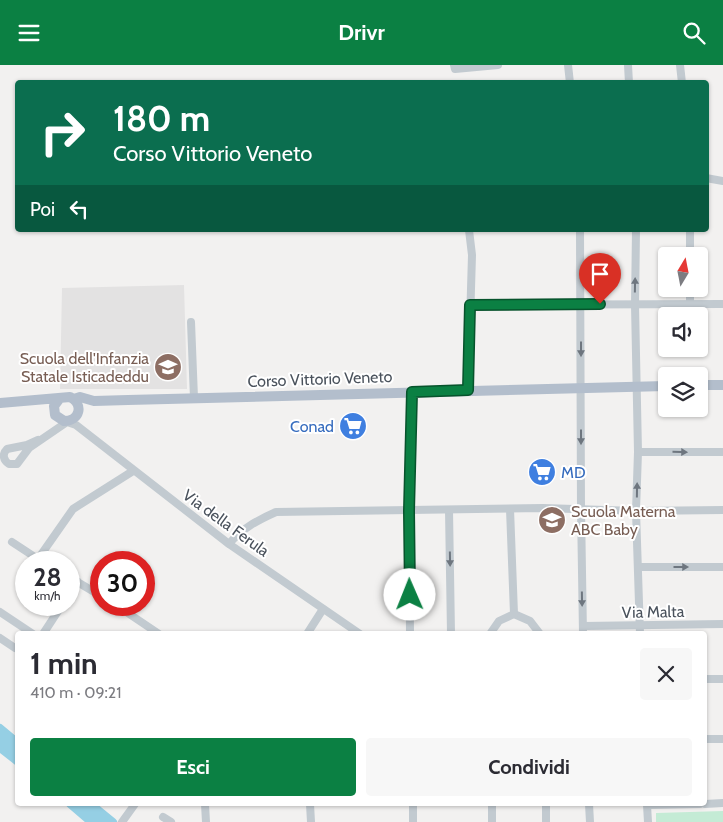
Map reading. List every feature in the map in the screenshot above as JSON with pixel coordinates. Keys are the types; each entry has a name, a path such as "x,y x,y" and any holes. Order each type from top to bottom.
{"main road":[{"path":"708,385 723,385"},
{"name":"Corso Vittorio Veneto","path":"74,399 80,397 94,401 658,386"},
{"path":"0,403 34,404 55,413 61,421 74,416 77,403 74,399 65,396 17,403"},
{"path":"55,413 55,404 60,398"},
{"name":"Corso Vittorio Veneto","path":"74,416 83,405 94,401"}],"street":[{"path":"455,67 498,65"},
{"path":"568,65 570,80"},
{"path":"628,65 629,80"},
{"path":"680,65 682,80"},
{"path":"709,179 723,181"},
{"path":"468,390 472,255 470,232"},
{"path":"580,232 583,630"},
{"path":"636,232 635,305 638,452 636,511 640,630"},
{"path":"690,232 690,247"},
{"path":"690,297 690,305"},
{"path":"470,305 723,304"},
{"path":"191,322 194,398"},
{"path":"410,631 409,511 412,392"},
{"path":"50,433 54,425 55,413"},
{"path":"38,440 21,457 19,462 14,465 4,461 7,449 38,440 74,416"},
{"name":"Via della Ferula","path":"74,416 81,429 133,471 229,544 356,631"},
{"path":"15,448 20,452 21,457"},
{"path":"638,452 723,452"},
{"path":"47,551 74,509 133,471"},
{"path":"510,509 514,614"},
{"path":"229,544 237,534 276,512 510,509 723,510"},
{"path":"449,510 451,631"},
{"path":"12,542 26,551"},
{"path":"639,567 723,567"},
{"path":"309,631 323,609"},
{"path":"0,612 28,631"},
{"path":"492,631 500,621 514,614"},
{"path":"514,614 530,621 538,631"},
{"path":"45,631 55,616"},
{"path":"132,616 155,631"},
{"name":"Via Malta","path":"583,630 640,630 723,624"},
{"path":"0,639 15,648"},
{"path":"707,679 723,679"},
{"path":"707,739 723,739"},
{"path":"707,804 723,803"},
{"path":"122,822 134,806"},
{"path":"205,806 206,822"},
{"path":"310,806 311,822"},
{"path":"413,806 413,822"},
{"path":"492,806 492,822"},
{"path":"546,806 546,822"},
{"path":"590,806 590,822"},
{"path":"647,806 648,822"},
{"path":"163,817 170,822"}],"shaded area":[{"path":"184,285 187,389 60,389 62,288"}],"green space":[{"path":"723,811 723,822 656,822 656,813"}],"waterway":[{"path":"0,728 15,740"},
{"path":"0,736 15,748"},
{"path":"0,748 15,760"},
{"path":"72,806 91,822"},
{"path":"81,806 101,822"},
{"path":"93,806 113,822"}],"place":[{"name":"Scuola dell'Infanzia Statale Isticadeddu","path":"168,367"},
{"name":"Conad","path":"353,426"},
{"name":"MD","path":"542,472"},
{"name":"Scuola Materna ABC Baby","path":"552,520"}],"route":[{"path":"410,595 409,511 412,392 468,390 470,305 600,304"}]}
